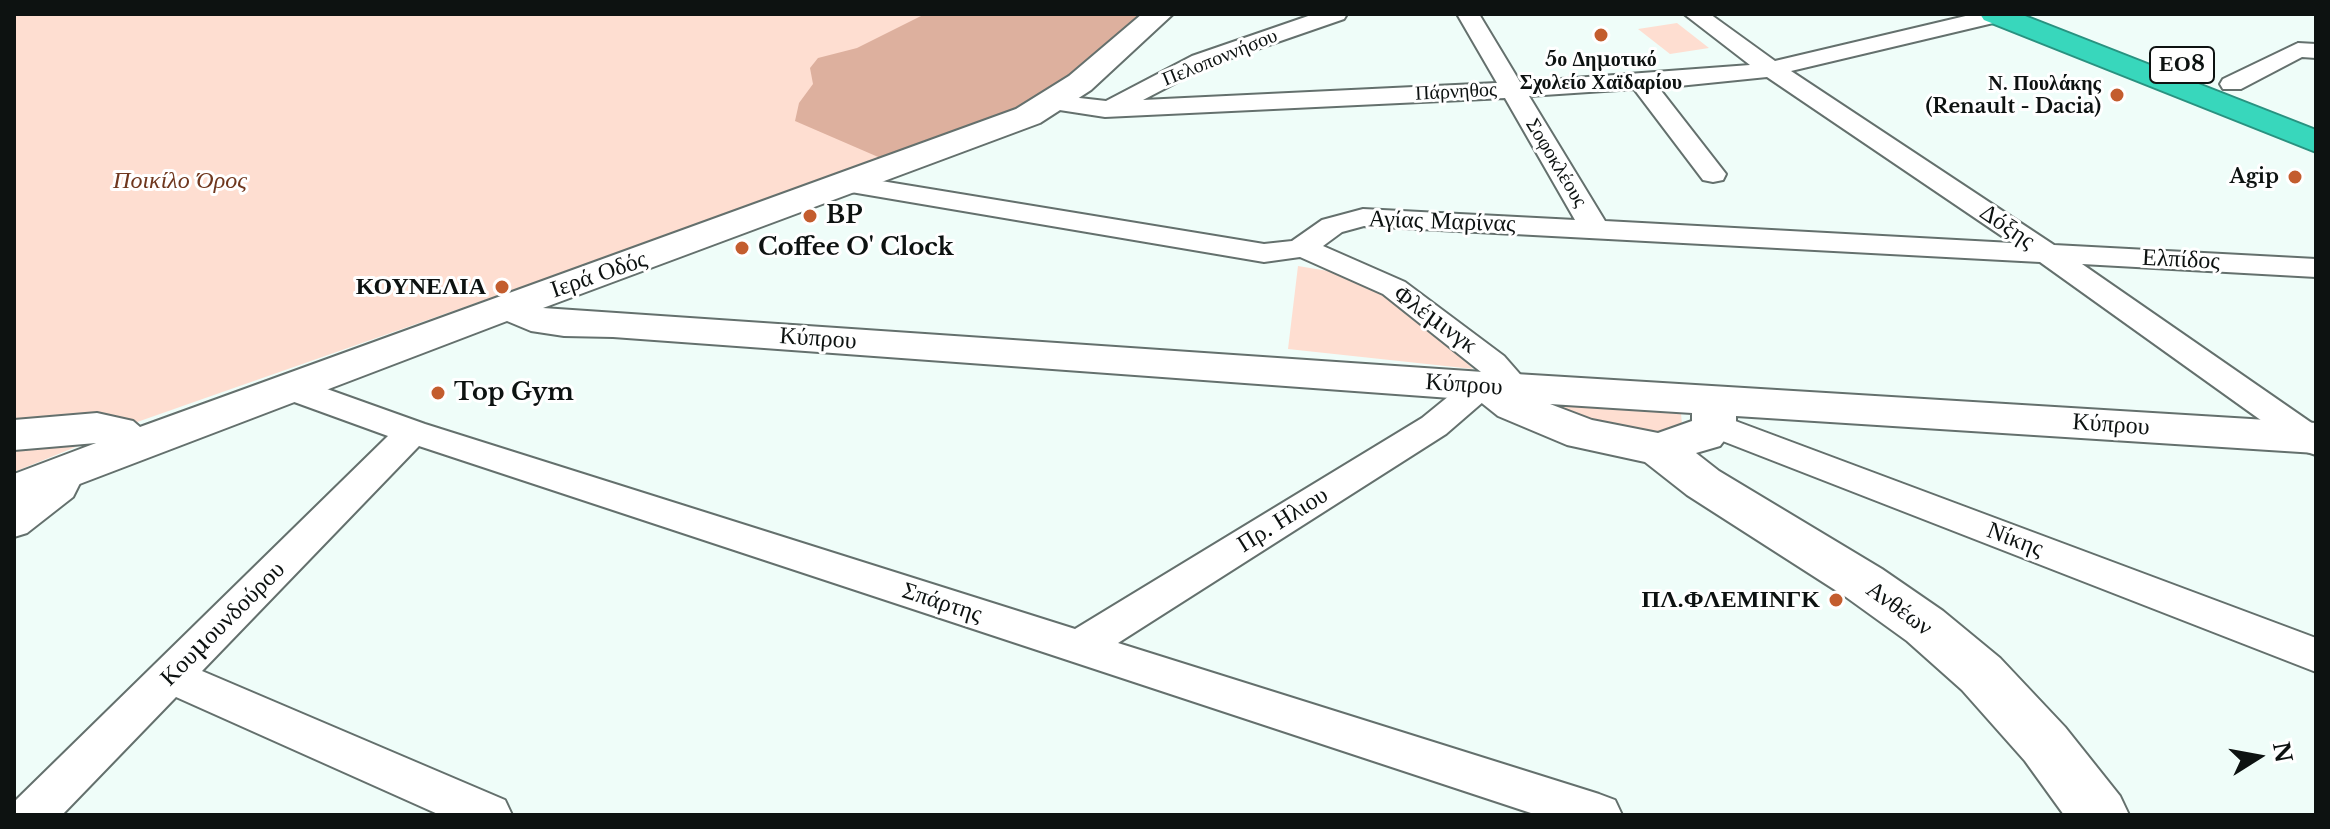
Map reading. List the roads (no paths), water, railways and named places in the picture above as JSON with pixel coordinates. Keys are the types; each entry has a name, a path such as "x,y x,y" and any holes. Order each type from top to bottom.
{"highway":[{"name":"ΕΟ8","path":"2049,14 2316,116"},
{"name":"ΕΟ8","path":"1996,15 2316,142"}],"street":[{"name":"Ιερά Οδός","path":"14,492 287,387 999,128 1053,102 1080,83 1159,14"},
{"name":"Πελοποννήσου","path":"1105,109 1200,61 1336,14"},
{"name":"Σοφοκλέους","path":"1468,14 1595,229"},
{"name":"Δόξης","path":"1695,14 2313,439"},
{"name":"Πάρνηθος","path":"1053,102 1105,109 1642,83 1771,69 1996,15"},
{"path":"2232,84 2298,50 2316,51"},
{"path":"1642,83 1713,174"},
{"name":"Αγίας Μαρίνας","path":"851,184 1264,253 1302,247 1332,226 1363,217 2046,253"},
{"name":"Φλέμινγκ","path":"1302,247 1394,288 1493,363 1499,387"},
{"name":"Ελπίδος","path":"2046,253 2316,268"},
{"name":"Κύπρου","path":"569,285 580,311 613,324"},
{"name":"Κύπρου","path":"512,306 531,319 564,323 1499,387 1713,413 2313,439"},
{"name":"Σπάρτης","path":"287,387 413,432 1599,815"},
{"name":"Ανθέων","path":"1499,387 1513,406 1583,434 1659,449 1703,483 1864,583 1925,626 1981,674 2045,744 2099,815"},
{"name":"Πρ. Ηλιου","path":"1079,647 1499,387"},
{"name":"Ανθέων","path":"1659,449 1704,435 1713,413"},
{"name":"Νίκης","path":"1713,413 2316,655"},
{"path":"14,435 97,428 117,432 125,438 127,447"},
{"name":"Κουμουνδούρου","path":"32,815 413,432"},
{"path":"14,450 42,450 61,455 68,471 60,488 14,523"},
{"path":"171,676 478,813"}],"place":[{"name":"5ο Δημοτικό Σχολείο Χαϊδαρίου","path":"1601,35"},
{"name":"Ν. Πουλάκης (Renault - Dacia)","path":"2117,95"},
{"name":"Agip","path":"2295,177"},
{"name":"BP","path":"810,216"},
{"name":"Coffee O' Clock","path":"742,248"},
{"name":"ΚΟΥΝΕΛΙΑ","path":"502,287"},
{"name":"Top Gym","path":"438,393"},
{"name":"ΠΛ.ΦΛΕΜΙΝΓΚ","path":"1836,600"}],"park label":[{"name":"Ποικίλο Όρος","path":"180,181"}]}
